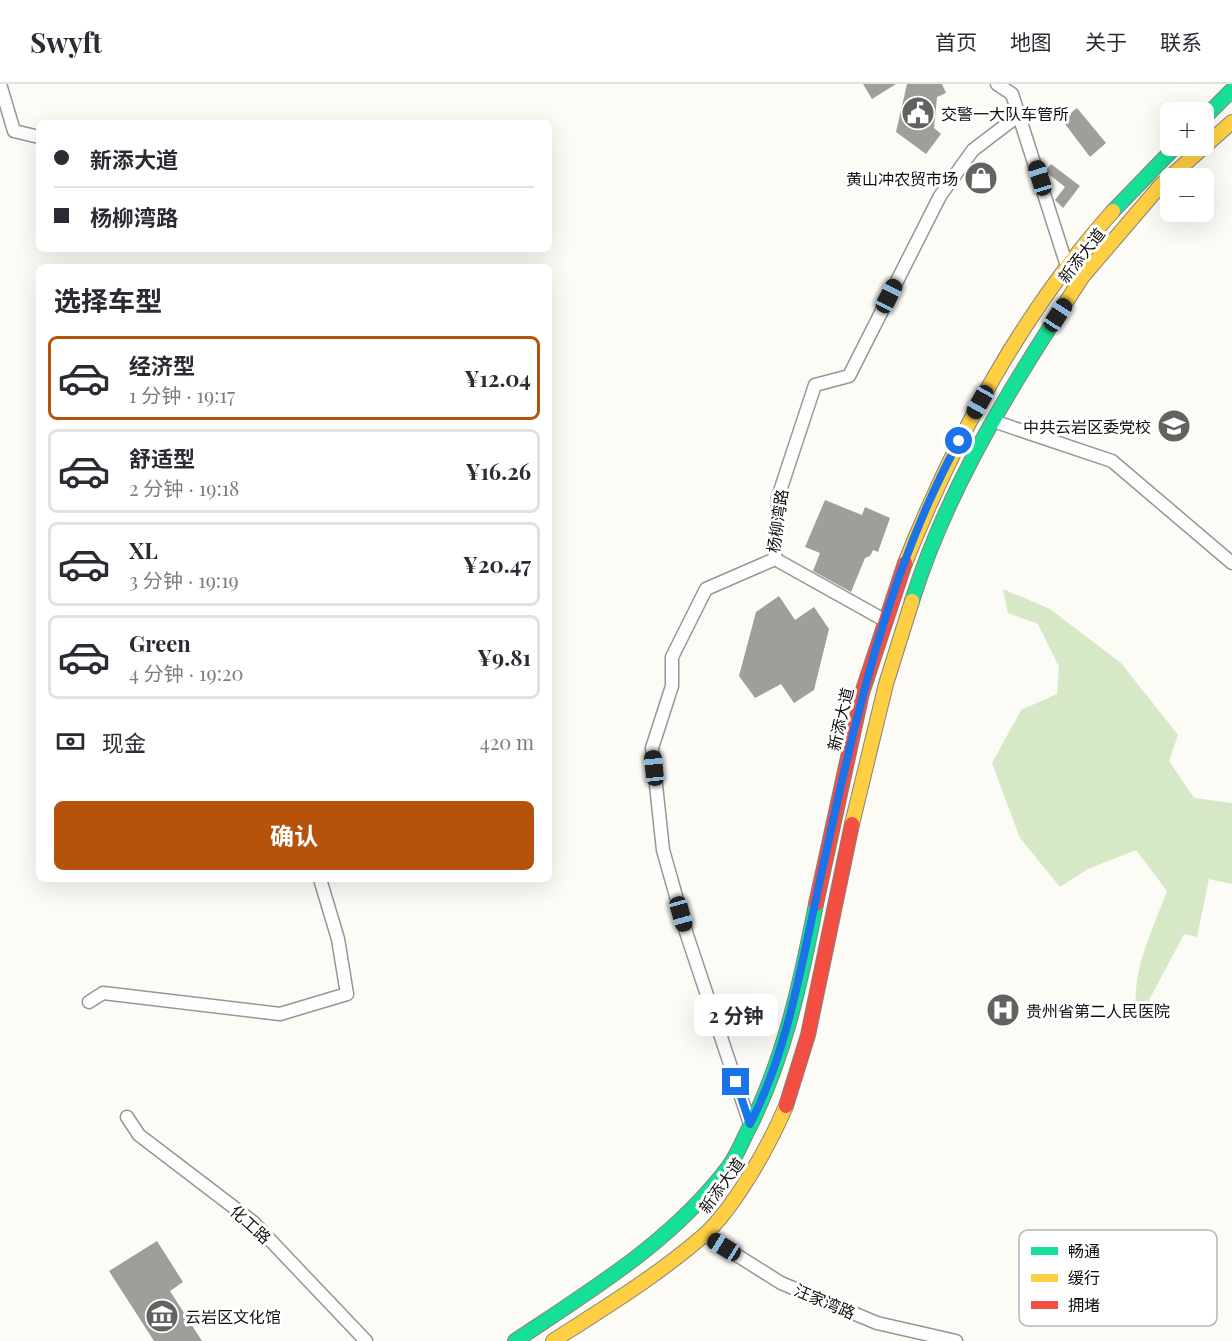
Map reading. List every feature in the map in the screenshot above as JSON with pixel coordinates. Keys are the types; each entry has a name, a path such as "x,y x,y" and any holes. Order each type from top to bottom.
{"main road":[{"path":"1214,108 1232,90"},
{"name":"新添大道","path":"553,1341 637,1287 705,1235 750,1179 785,1108 808,1035 858,795 886,684 920,574 966,469 1020,373 1083,276 1160,186 1232,122"},
{"name":"新添大道","path":"515,1341 625,1267 684,1218 730,1165 762,1100 787,1031 866,679 902,570 948,461 1002,363 1067,266 1166,156"}],"street":[{"path":"0,84 14,131 36,135"},
{"path":"998,84 1011,94 1019,115 1067,266 1083,276"},
{"name":"杨柳湾路","path":"750,1124 687,935 663,850 652,748 672,686 672,657 706,589 775,559 778,497 815,385 849,376 940,196 973,150 1019,115"},
{"path":"993,421 1112,461 1232,563"},
{"path":"775,559 886,621"},
{"path":"88,1002 103,993 280,1014 347,994 338,939 321,882"},
{"name":"化工路","path":"127,1117 139,1135 253,1222 366,1341"},
{"name":"汪家湾路","path":"705,1235 782,1283 876,1323 956,1341"}],"green space":[{"path":"1003,589 1050,609 1121,663 1178,735 1169,761 1194,798 1232,803 1232,884 1209,879 1197,937 1184,934 1137,1023 1136,987 1139,971 1167,891 1136,850 1088,869 1060,887 1020,838 992,763 1021,710 1057,694 1059,667 1038,624 1008,613"}],"building":[{"path":"863,84 896,84 872,99"},
{"name":"交警一大队车管所","path":"907,84 942,84 946,93 937,97 934,128 941,134 926,154 896,132"},
{"path":"1077,108 1106,143 1090,157 1062,120"},
{"path":"1051,164 1080,186 1063,208 1055,200 1065,187 1045,171"},
{"path":"825,500 862,515 865,507 890,518 878,552 873,550 870,556 865,558 851,592 813,571 820,553 805,547"},
{"path":"779,596 795,620 814,607 829,629 814,690 794,703 781,684 755,698 739,676 756,612"},
{"name":"云岩区文化馆","path":"157,1241 183,1282 170,1291 202,1341 154,1341 109,1271"}],"traffic: fast":[{"path":"1214,108 1232,90"},
{"path":"1113,211 1166,156"},
{"path":"912,601 939,528 955,493 991,424 1052,324"},
{"path":"515,1341 601,1283 657,1241 683,1218 729,1166 772,1076 790,1020 816,904"}],"traffic: slow":[{"path":"1052,324 1083,276 1160,186 1232,122"},
{"path":"905,563 946,469 994,378 1020,334 1049,292 1113,211"},
{"path":"852,824 886,684 912,601"},
{"path":"553,1341 649,1278 685,1251 715,1224 750,1175 771,1139 786,1106"}],"traffic: jam":[{"path":"816,904 862,693 905,563"},
{"path":"786,1106 808,1035 852,824"}],"place":[{"name":"交警一大队车管所","path":"918,113"},
{"name":"黄山冲农贸市场","path":"981,178"},
{"name":"中共云岩区委党校","path":"1174,426"},
{"name":"贵州省第二人民医院","path":"1003,1010"},
{"name":"云岩区文化馆","path":"162,1316"}],"route":[{"path":"736,1082 750,1124 762,1100 787,1031 866,679 902,570 948,461 959,441"}]}
